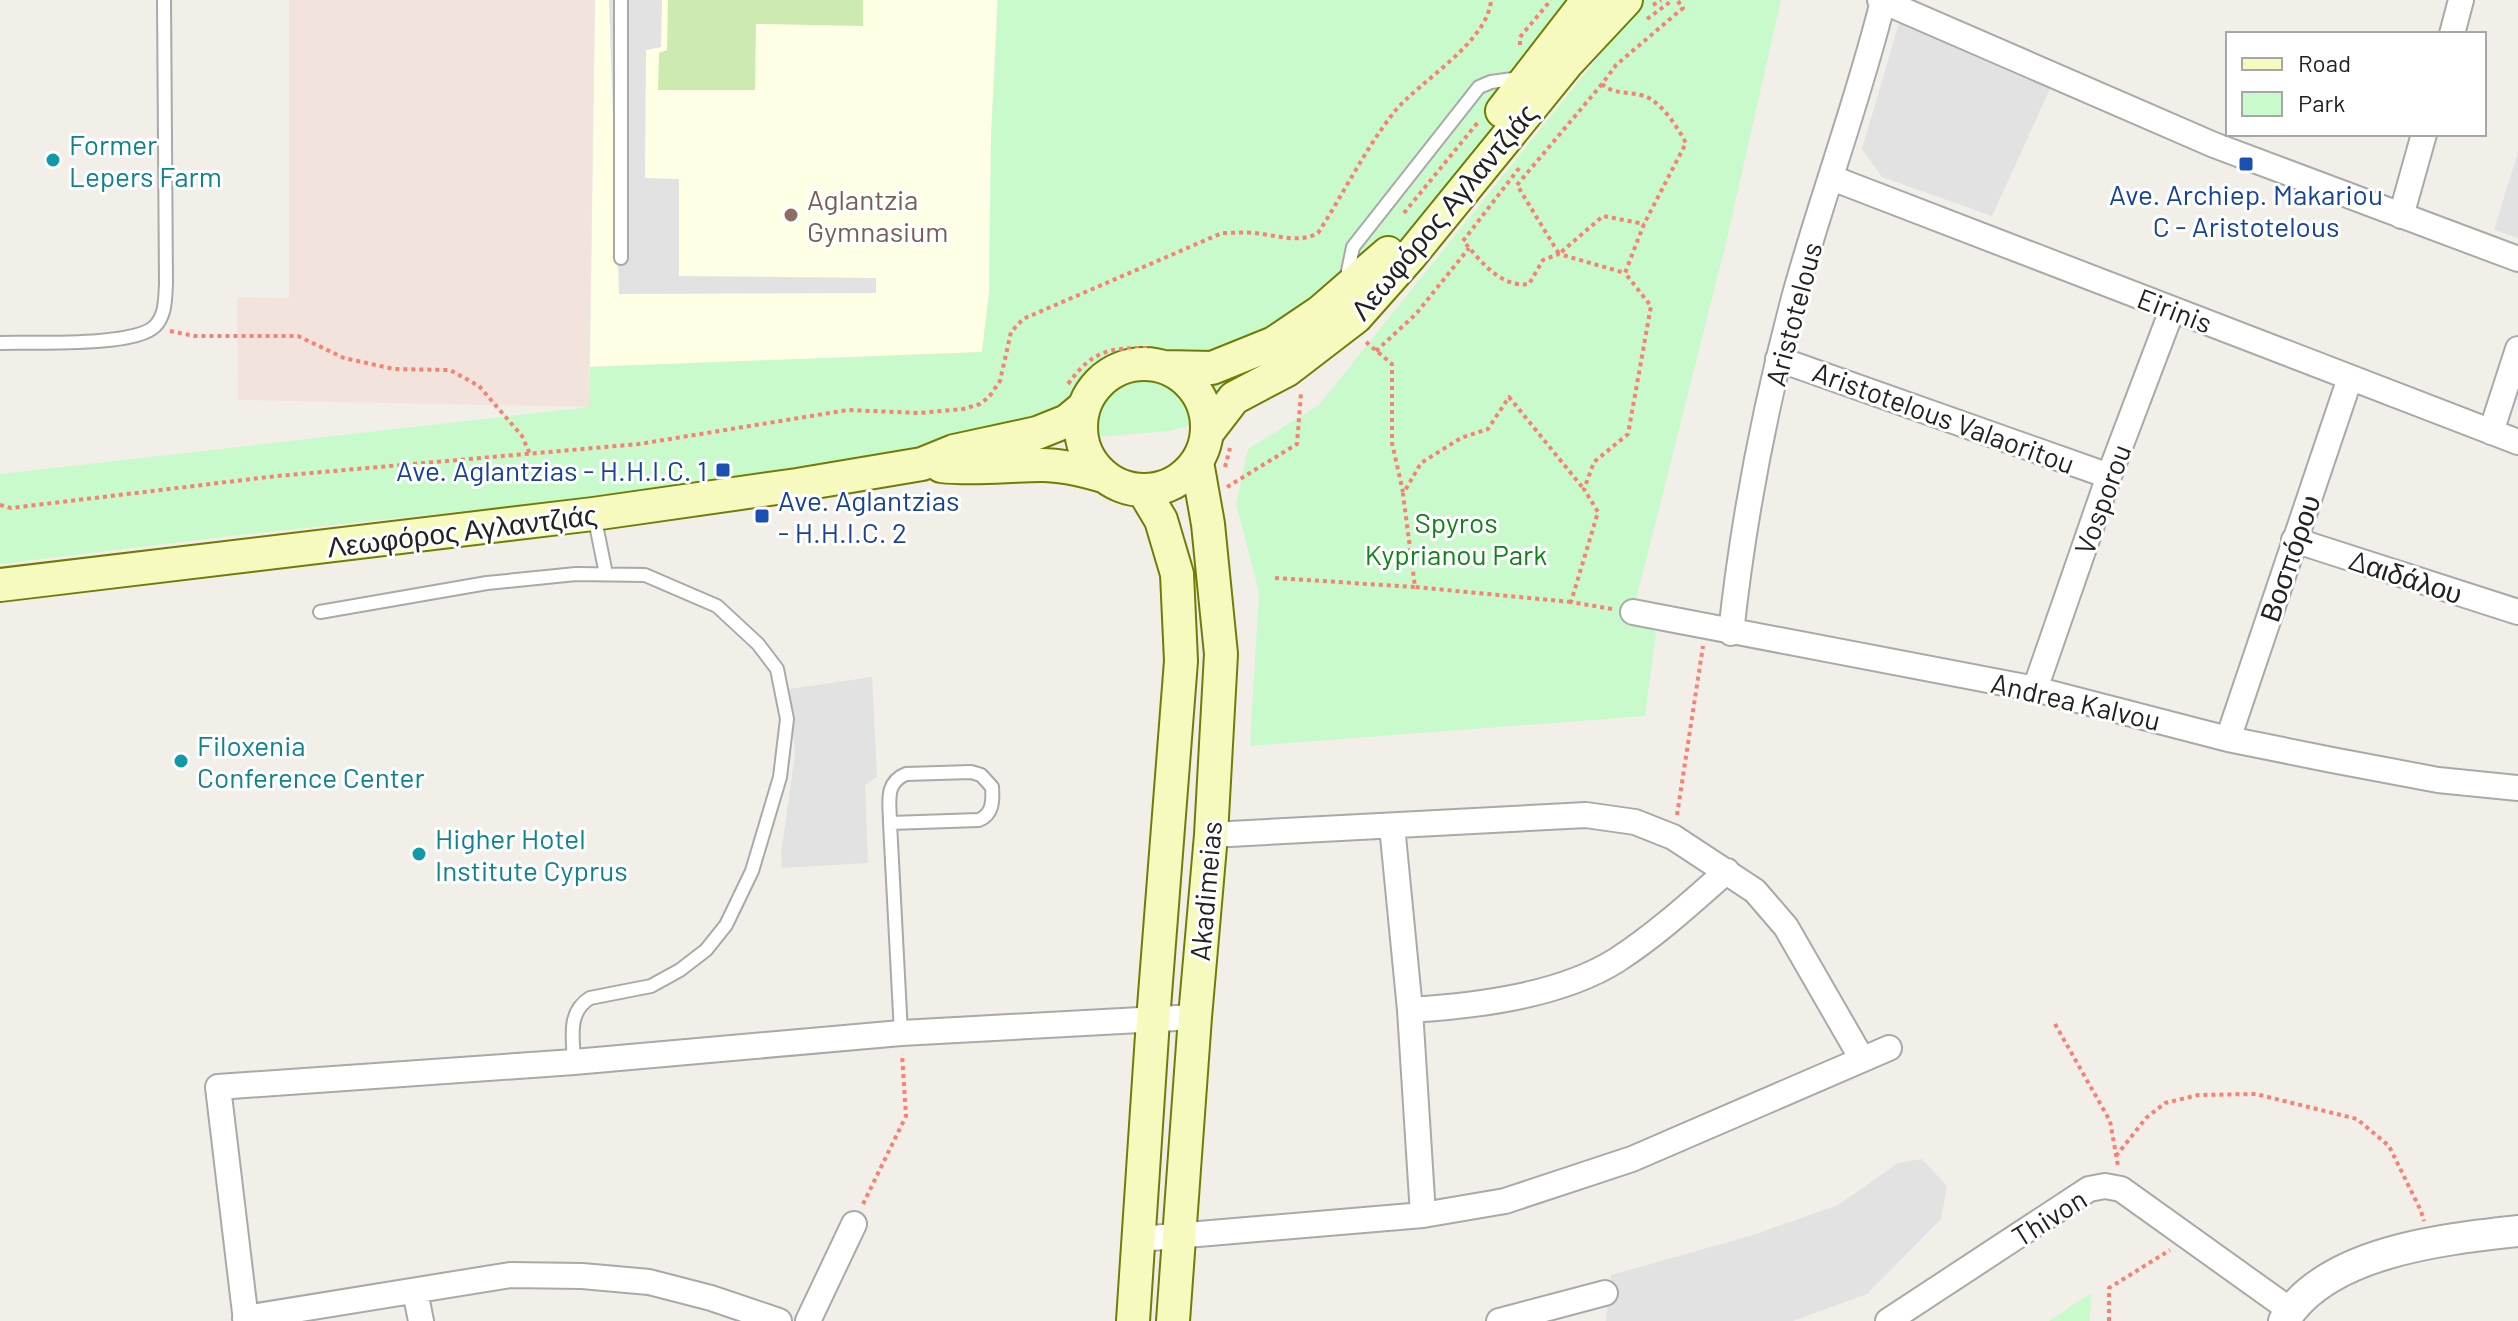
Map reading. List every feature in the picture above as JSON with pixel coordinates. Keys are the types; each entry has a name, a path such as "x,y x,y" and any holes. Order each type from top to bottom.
{"main road":[{"name":"Λεωφόρος Αγλαντζιάς","path":"1160,358 1212,368 1226,364 1292,333 1350,289 1387,255 1588,0"},
{"name":"Λεωφόρος Αγλαντζιάς","path":"1214,454 1234,398 1287,370 1356,317 1421,243 1568,62 1640,9"},
{"path":"1160,358 1192,385 1201,399 1214,454 1174,483 1159,489 1122,486 1103,476 1092,464 1085,450 1073,401 1116,370 1160,358"},
{"name":"Λεωφόρος Αγλαντζιάς","path":"0,585 593,514 922,464 954,451 1054,428 1067,421 1073,401"},
{"name":"Akadimeias","path":"1173,1321 1211,835 1221,654 1208,524 1214,454"},
{"name":"Λεωφόρος Αγλαντζιάς","path":"922,464 957,468 1043,465 1074,468 1103,476"},
{"name":"Akadimeias","path":"1133,1321 1181,661 1177,574 1161,520 1143,490"}],"street":[{"path":"2453,32 2461,0"},
{"path":"1882,1 2200,139 2518,259"},
{"name":"Aristotelous","path":"1731,633 1753,486 1778,359 1882,1"},
{"path":"2401,216 2423,136"},
{"name":"Eirinis","path":"1832,178 2518,442"},
{"name":"Vosporou","path":"2035,689 2109,476 2172,310"},
{"path":"2491,432 2518,349"},
{"name":"Aristotelous Valaoritou","path":"1778,359 2109,476"},
{"name":"Βοσπόρου","path":"2228,739 2350,378"},
{"name":"Δαιδάλου","path":"2294,540 2518,612"},
{"name":"Andrea Kalvou","path":"1633,612 2035,689 2228,739 2438,780 2518,788"},
{"path":"1211,835 1586,815 1635,822 1673,837 1755,891 1786,927 1862,1059"},
{"path":"1392,826 1410,1010 1423,1215"},
{"path":"1410,1010 1487,1003 1530,994 1585,975 1614,962 1640,944 1727,871"},
{"path":"779,1321 711,1298 649,1282 582,1276 510,1275 245,1320 218,1087 574,1062 901,1033 1195,1017"},
{"path":"1140,1239 1423,1215 1505,1201 1602,1171 1889,1048"},
{"name":"Thivon","path":"1888,1321 2089,1189 2105,1186 2121,1189 2189,1238 2287,1316"},
{"path":"808,1321 854,1224"},
{"path":"2287,1316 2322,1282 2360,1263 2428,1242 2516,1237"},
{"path":"415,1291 421,1321"},
{"path":"1499,1321 1605,1293"}],"lane":[{"path":"0,343 125,339 153,329 161,319 166,284 164,0"},
{"path":"621,0 621,258"},
{"path":"593,514 606,574"},
{"path":"320,612 487,583 576,574 645,575 717,606 758,644 777,669 787,719 780,777 752,871 726,925 706,950 680,970 651,986 590,998 582,1003 574,1016 574,1062"},
{"path":"890,823 979,820 992,806 992,787 981,775 971,772 906,774 890,788 890,823 901,1033"}],"path":[{"path":"0,505 11,508 292,474 673,440 848,410 941,413 980,404 1000,381 1011,332 1023,319 1222,233 1253,232 1310,238 1318,233 1357,166 1396,110 1466,47 1490,9 1491,0"},
{"path":"1640,9 1661,0"},
{"path":"1640,9 1669,0"},
{"path":"1584,489 1594,462 1628,434 1651,306 1625,273 1559,254 1517,185 1616,65 1683,8 1677,0"},
{"path":"1602,84 1609,91 1647,96 1674,122 1686,143 1644,224 1625,273"},
{"path":"1397,220 1482,117"},
{"path":"1376,351 1416,314 1467,246 1502,279 1520,286 1529,284 1543,260 1559,254 1603,216 1644,224"},
{"path":"195,336 298,336 344,358 394,369 450,370 479,386 522,436 530,454"},
{"path":"1364,341 1392,364 1392,443 1403,494 1415,587"},
{"path":"1073,401 1087,360 1115,349 1160,358"},
{"path":"1218,492 1297,444 1301,393 1288,399"},
{"path":"1403,494 1421,463 1461,438 1488,429 1509,397 1584,489 1598,512 1571,602"},
{"path":"1275,578 1415,587 1571,602 1633,612"},
{"path":"1676,821 1706,628"},
{"path":"2055,1024 2110,1121 2121,1189"},
{"path":"854,1224 906,1116 901,1033"},
{"path":"2116,1156 2146,1118 2165,1103 2198,1095 2256,1094 2357,1119 2389,1146 2421,1211 2428,1242"},
{"path":"2109,1321 2109,1288 2189,1238"}],"shaded area":[{"path":"289,0 595,0 589,407 238,400 237,297 289,298"},
{"name":"Aglantzia Gymnasium","path":"595,0 997,0 989,293 982,352 590,367"},
{"path":"609,0 662,0 661,47 646,50 645,178 679,179 679,276 876,278 876,293 619,294"},
{"path":"1899,23 2050,89 1992,216 1882,177 1862,149"},
{"path":"2518,152 2518,238 2494,230"},
{"path":"872,677 877,777 865,785 868,863 782,868 781,854 795,753 789,689"},
{"path":"1922,1159 1947,1186 1941,1219 1867,1294 1793,1321 1606,1321 1611,1275 1750,1236 1838,1205 1898,1163"}],"green space":[{"path":"668,0 863,0 863,26 756,24 755,90 658,90 659,53 667,50"},
{"path":"998,0 1595,0 1333,332 1236,413 1170,431 1082,438 946,459 0,564 0,474 589,407 590,367 982,352 989,293 991,138"},
{"name":"Spyros Kyprianou Park","path":"1644,0 1781,0 1726,243 1633,612 1656,633 1645,716 1250,746 1259,592 1236,504 1248,449 1319,405"},
{"path":"2091,1293 2090,1321 2049,1321"}],"place":[{"name":"Former Lepers Farm","path":"53,160"},
{"name":"Ave. Archiep. Makariou C - Aristotelous","path":"2246,164"},
{"name":"Aglantzia Gymnasium","path":"791,215"},
{"name":"Ave. Aglantzias - H.H.I.C. 1","path":"723,470"},
{"name":"Ave. Aglantzias - H.H.I.C. 2","path":"762,516"},
{"name":"Filoxenia Conference Center","path":"181,761"},
{"name":"Higher Hotel Institute Cyprus","path":"419,854"}]}
